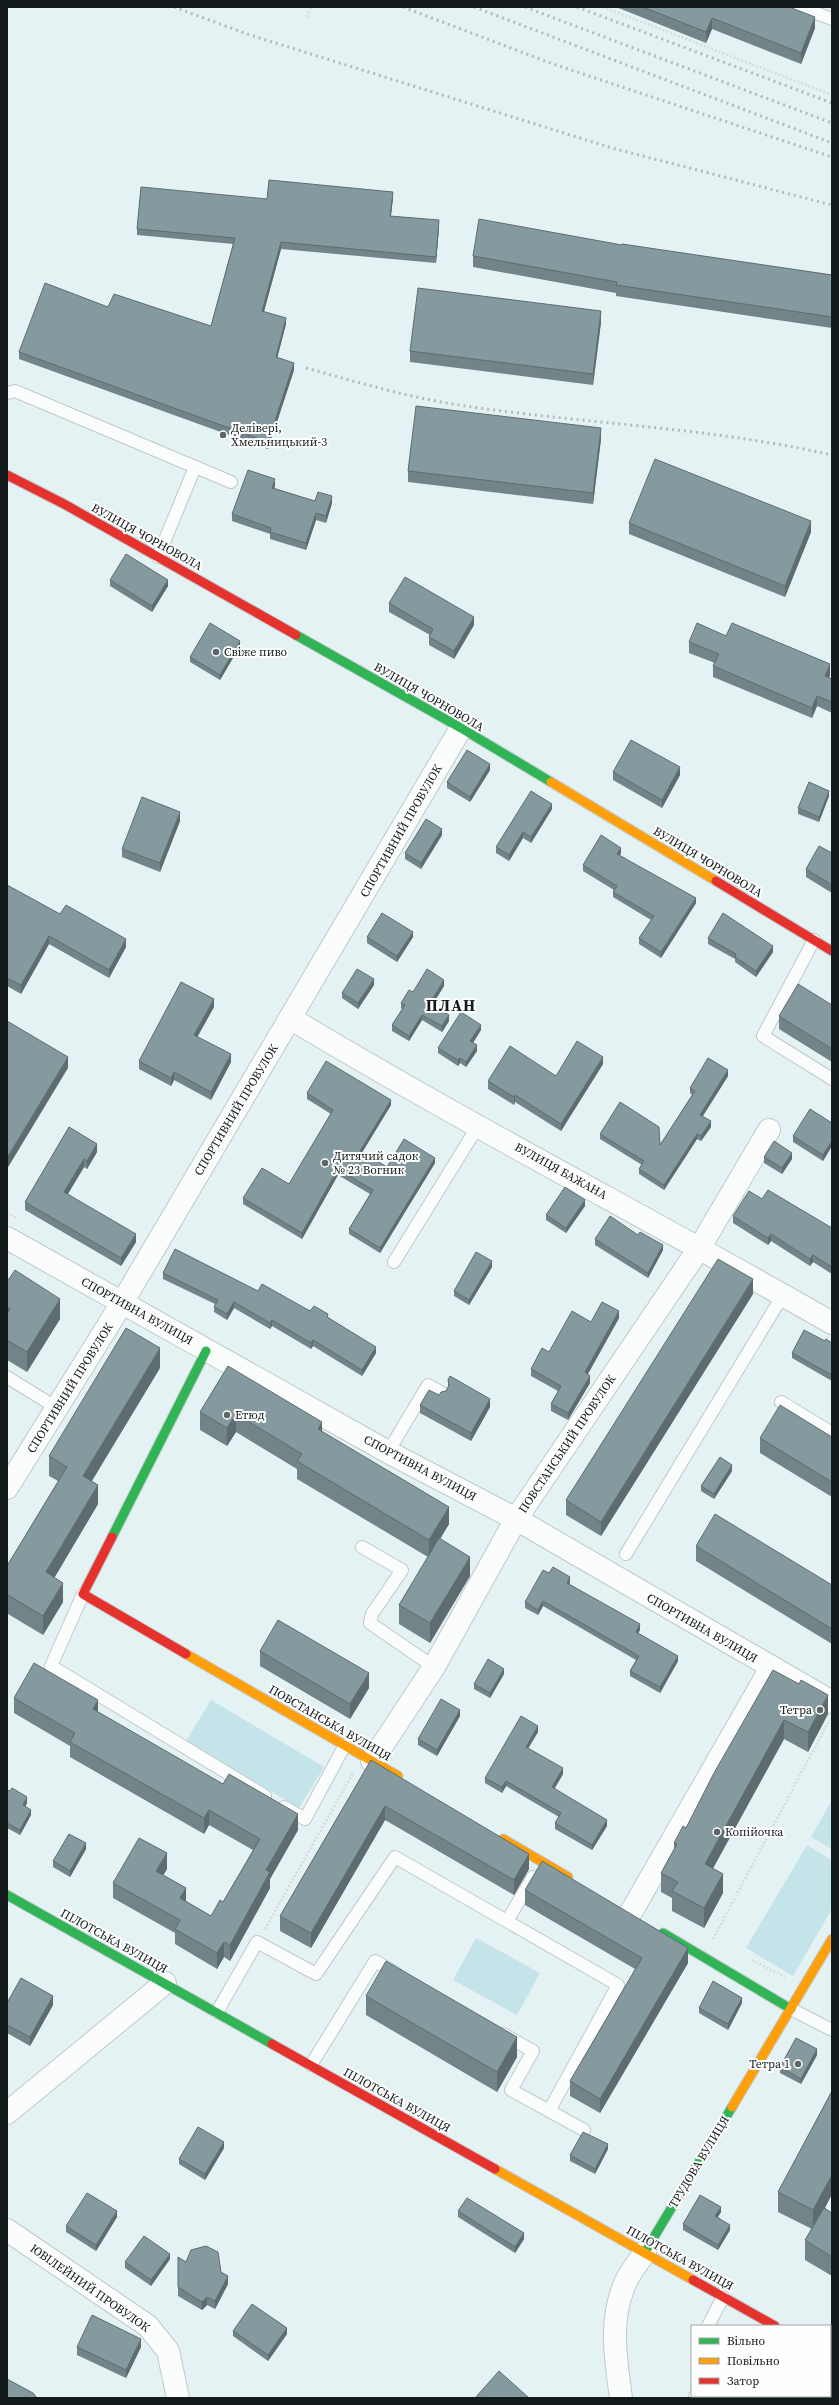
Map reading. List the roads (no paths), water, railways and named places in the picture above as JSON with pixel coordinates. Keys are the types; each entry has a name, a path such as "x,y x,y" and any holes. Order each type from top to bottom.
{"street":[{"name":"ВУЛИЦЯ ЧОРНОВОЛА","path":"7,475 158,557 461,728 832,951"},
{"name":"СПОРТИВНИЙ ПРОВУЛОК","path":"7,1488 122,1304 461,728"},
{"name":"ВУЛИЦЯ БАЖАНА","path":"290,1018 478,1126 700,1247 832,1323"},
{"name":"ПОВСТАНСЬКИЙ ПРОВУЛОК","path":"368,1758 434,1667 516,1519 700,1247 769,1130"},
{"name":"СПОРТИВНА ВУЛИЦЯ","path":"7,1238 122,1304 388,1452 516,1519 832,1702"},
{"path":"83,1594 206,1351"},
{"name":"ПОВСТАНСЬКА ВУЛИЦЯ","path":"83,1594 406,1781"},
{"path":"630,1914 771,1668"},
{"path":"494,1834 576,1882"},
{"name":"ПІЛОТСЬКА ВУЛИЦЯ","path":"7,1895 773,2325"},
{"path":"657,1929 791,2009"},
{"name":"ТРУДОВА ВУЛИЦЯ","path":"621,2398 617,2368 615,2317 624,2285 832,1939"},
{"path":"7,2113 165,1983"},
{"name":"ЮВІЛЕЙНИЙ ПРОВУЛОК","path":"7,2230 148,2326 168,2351 178,2398"}],"lane":[{"path":"800,7 832,19"},
{"path":"7,393 15,392 231,482"},
{"path":"158,557 195,467"},
{"path":"814,940 763,1036 832,1079"},
{"path":"790,984 802,991"},
{"path":"394,1262 478,1126"},
{"path":"626,1554 783,1295"},
{"path":"7,1377 57,1408"},
{"path":"388,1452 428,1385 442,1393"},
{"path":"781,1402 832,1433"},
{"path":"362,1547 402,1570 372,1614 370,1623 434,1667"},
{"path":"83,1594 51,1666 305,1820 345,1745"},
{"path":"217,2012 257,1942 316,1974 396,1857 508,1920 618,1985 549,2111"},
{"path":"508,1920 542,1862"},
{"path":"311,2065 375,1961 409,1981"},
{"path":"791,2009 832,2030"},
{"path":"492,2027 533,2051 511,2090 584,2130"},
{"path":"709,2325 723,2297"}],"railway":[{"path":"174,7 250,35 612,148 832,205"},
{"path":"403,7 553,64 832,157"},
{"path":"474,7 832,143"},
{"path":"525,7 832,123"},
{"path":"577,7 832,103"},
{"path":"306,368 363,384 440,402 552,417 739,438 832,455"}],"place":[{"name":"Делівері, Хмельницький-3","path":"223,435"},
{"name":"Свіже пиво","path":"216,652"},
{"name":"Дитячий садок № 23 Вогник","path":"325,1163"},
{"name":"Етюд","path":"227,1415"},
{"name":"Тетра","path":"820,1710"},
{"name":"Копійочка","path":"717,1832"},
{"name":"Тетра 1","path":"798,2064"}],"district":[{"name":"ПЛАН","path":"451,1005"}]}
